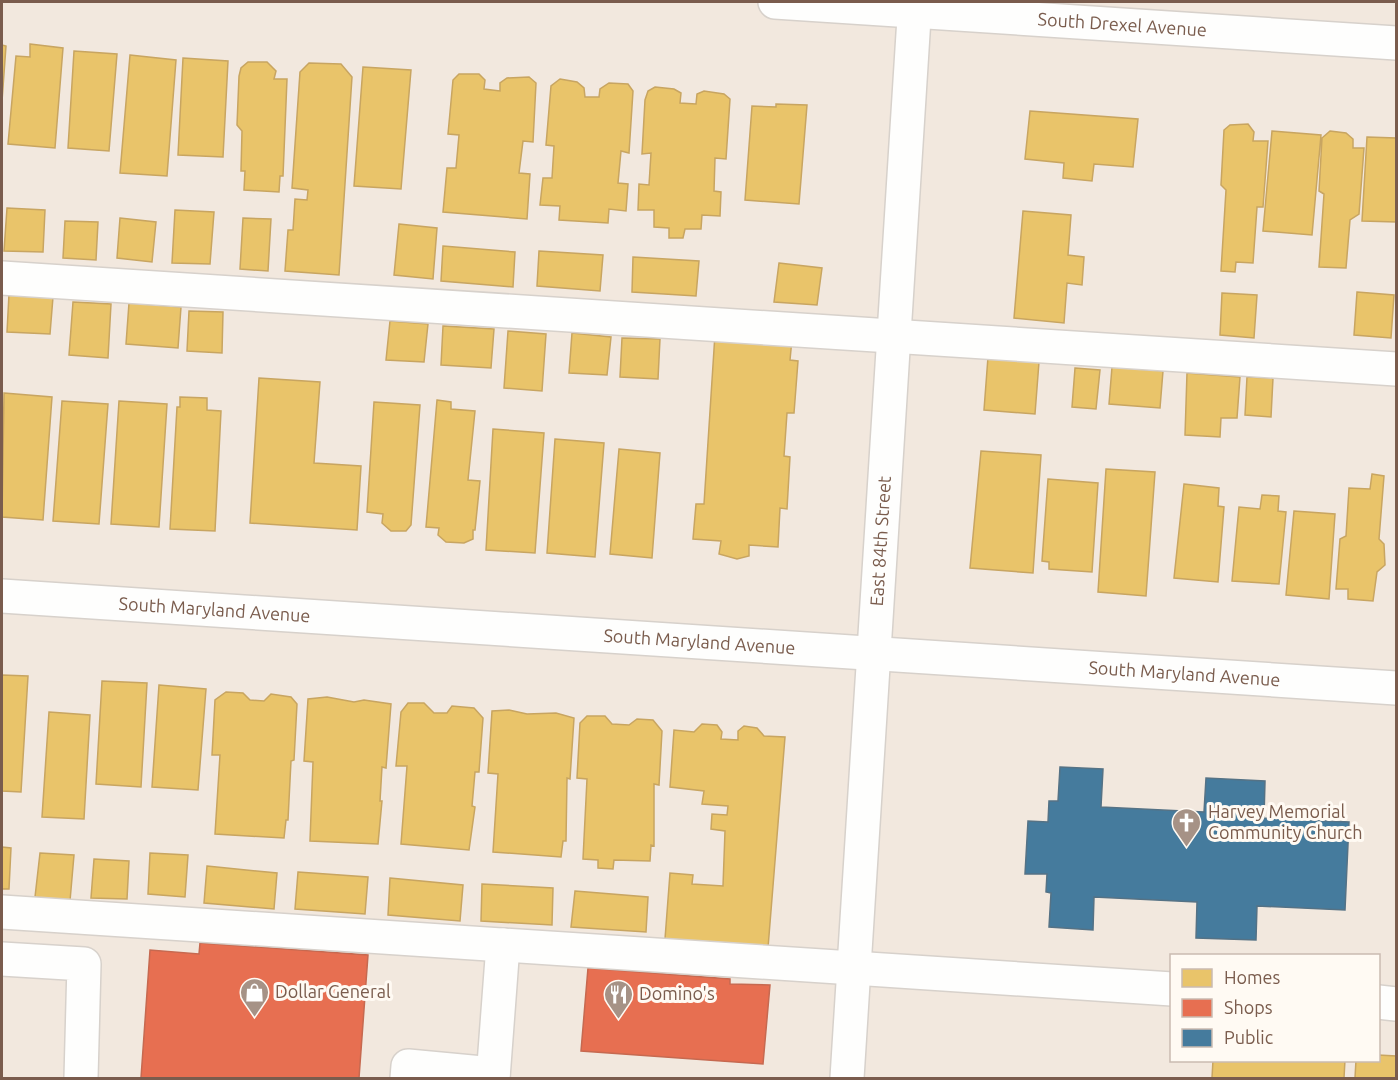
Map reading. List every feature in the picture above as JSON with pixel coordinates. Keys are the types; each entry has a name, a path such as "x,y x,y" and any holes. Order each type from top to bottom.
{"street":[{"name":"South Drexel Avenue","path":"775,2 915,6 1396,43"},
{"name":"East 84th Street","path":"847,1078 915,6"},
{"path":"2,278 1396,369"},
{"name":"South Maryland Avenue","path":"2,596 1396,688"},
{"path":"2,912 1170,989"},
{"path":"407,1078 408,1066 493,1076 503,945"},
{"path":"2,960 84,964 81,1078"},
{"path":"1380,1002 1396,1004"}],"shaded area":[{"path":"2,2 1396,2 1396,1078 2,1078"}],"building: Homes":[{"path":"30,44 63,48 55,148 8,144 16,56 30,57"},
{"path":"2,45 6,46 2,101"},
{"path":"74,51 117,54 109,151 68,148"},
{"path":"130,55 176,60 167,176 120,173"},
{"path":"183,58 228,61 223,157 178,155"},
{"path":"248,62 267,62 276,71 274,79 287,79 283,176 280,176 279,192 244,190 245,171 241,171 242,131 237,125 239,76 241,68"},
{"path":"309,63 341,64 352,77 339,275 285,271 288,230 293,230 295,199 307,200 308,190 292,188 300,72"},
{"path":"363,67 411,70 401,189 354,186"},
{"path":"459,74 479,74 485,80 484,89 500,91 500,83 507,78 529,77 536,83 533,142 523,141 519,173 530,174 527,219 443,212 447,168 456,168 459,135 448,134 453,80"},
{"path":"560,79 577,82 584,88 585,97 599,97 600,89 609,83 628,84 633,91 629,153 621,151 618,183 628,184 626,211 609,209 608,223 559,220 560,206 540,205 543,178 552,178 554,146 546,145 551,86"},
{"path":"655,87 674,89 681,93 680,103 696,104 697,94 704,91 724,94 730,99 726,159 715,158 714,191 721,192 720,216 702,215 701,229 685,229 683,238 669,238 669,228 654,227 654,210 638,210 639,184 649,185 651,153 642,154 645,100 648,91"},
{"path":"776,104 807,105 799,204 745,200 752,106 776,107"},
{"path":"1030,111 1138,119 1133,167 1094,164 1092,181 1063,178 1064,163 1025,159"},
{"path":"1248,124 1254,132 1253,141 1268,141 1263,207 1257,207 1253,263 1236,262 1235,272 1221,271 1226,190 1221,185 1224,130 1230,125"},
{"path":"1272,131 1321,135 1312,235 1263,231"},
{"path":"1330,131 1346,133 1353,139 1353,148 1364,148 1359,214 1350,220 1346,268 1319,267 1324,194 1319,191 1322,138"},
{"path":"1367,137 1396,138 1396,222 1362,221"},
{"path":"7,208 45,210 43,252 4,251"},
{"path":"175,210 214,212 210,264 172,263"},
{"path":"1023,211 1071,215 1068,255 1084,257 1082,285 1067,283 1064,323 1014,318"},
{"path":"120,218 156,222 152,262 117,258"},
{"path":"243,218 271,219 268,271 240,269"},
{"path":"65,221 98,222 96,260 63,258"},
{"path":"399,224 437,228 433,279 394,275"},
{"path":"443,246 515,252 513,287 441,281"},
{"path":"539,251 603,255 600,291 537,286"},
{"path":"633,257 699,261 696,296 632,292"},
{"path":"779,263 822,268 817,305 774,302"},
{"path":"1357,292 1394,295 1391,338 1354,335"},
{"path":"1222,293 1257,295 1254,338 1220,335"},
{"path":"9,294 53,297 50,334 7,332"},
{"path":"73,302 111,304 108,358 69,355"},
{"path":"129,303 181,307 178,348 126,344"},
{"path":"189,311 223,312 222,353 187,351"},
{"path":"390,321 428,324 424,362 386,360"},
{"path":"443,326 494,329 491,368 441,365"},
{"path":"508,331 546,334 542,391 504,388"},
{"path":"572,333 611,337 607,375 569,373"},
{"path":"715,334 792,339 790,360 798,361 794,413 787,413 784,456 790,457 787,509 780,508 778,547 749,545 749,556 737,559 719,554 721,541 693,539 696,504 704,504"},
{"path":"622,338 660,339 658,379 620,377"},
{"path":"988,357 1039,362 1035,414 984,410"},
{"path":"1112,367 1163,371 1160,408 1109,404"},
{"path":"1075,368 1100,370 1096,409 1072,407"},
{"path":"1187,373 1240,377 1237,418 1221,418 1220,437 1185,435"},
{"path":"1247,377 1273,378 1271,417 1245,415"},
{"path":"259,378 320,382 314,463 361,466 357,530 250,523"},
{"path":"4,393 52,397 43,520 2,517"},
{"path":"180,397 207,398 207,410 221,411 215,531 170,529 177,407 180,407"},
{"path":"437,400 451,402 451,409 475,411 468,480 480,481 473,539 464,543 446,542 438,535 439,528 426,527"},
{"path":"62,401 108,404 99,524 53,521"},
{"path":"119,401 167,404 159,527 111,524"},
{"path":"374,402 420,405 411,525 406,531 391,531 382,523 383,514 367,512"},
{"path":"493,429 544,433 535,553 486,550"},
{"path":"555,439 604,443 595,557 547,553"},
{"path":"619,449 660,453 652,558 610,554"},
{"path":"981,451 1041,455 1033,573 970,568"},
{"path":"1106,469 1155,472 1146,596 1098,592"},
{"path":"1372,474 1384,476 1379,539 1384,544 1385,565 1377,572 1373,601 1348,599 1348,589 1336,589 1340,539 1346,536 1349,488 1370,489"},
{"path":"1048,479 1098,483 1092,572 1049,569 1049,562 1042,561"},
{"path":"1184,484 1219,488 1218,506 1224,507 1218,582 1174,578"},
{"path":"1262,495 1279,496 1278,511 1286,512 1279,584 1232,581 1239,507 1260,509"},
{"path":"1294,511 1335,514 1329,599 1286,595"},
{"path":"2,675 28,676 21,792 2,791"},
{"path":"102,681 147,683 141,787 96,784"},
{"path":"159,685 206,689 198,790 152,787"},
{"path":"226,692 243,693 250,700 264,701 271,694 291,697 297,704 294,760 291,761 288,820 286,820 284,838 215,834 220,755 212,755 215,700"},
{"path":"327,697 354,702 364,700 391,704 386,768 382,767 378,844 310,841 313,762 304,761 308,699"},
{"path":"408,703 424,703 434,713 447,713 452,706 474,708 483,718 479,772 475,772 472,806 475,807 469,850 401,844 407,766 396,766 401,712"},
{"path":"509,710 527,714 556,713 574,718 570,779 567,778 566,841 563,841 561,857 493,852 498,774 488,773 492,711"},
{"path":"49,712 90,715 84,819 42,817"},
{"path":"587,716 605,716 612,724 629,725 637,719 653,720 662,731 659,785 654,784 654,846 651,845 650,861 614,860 613,869 598,868 598,860 583,859 587,779 577,778 580,723"},
{"path":"702,724 717,725 722,732 721,739 738,740 738,731 744,726 757,728 764,736 785,737 768,948 665,939 670,873 693,875 692,884 723,886 725,831 711,829 712,814 727,815 728,806 702,804 704,791 670,787 674,730 694,732"},
{"path":"2,847 11,848 9,889 2,889"},
{"path":"40,853 74,855 70,901 35,897"},
{"path":"150,853 188,855 185,897 148,894"},
{"path":"94,859 129,861 127,899 91,898"},
{"path":"207,866 277,873 274,909 204,903"},
{"path":"298,872 368,877 365,914 295,909"},
{"path":"390,878 463,885 460,921 388,915"},
{"path":"482,884 553,888 552,925 481,921"},
{"path":"575,891 648,897 646,932 571,927"},
{"path":"1380,1055 1396,1056 1396,1078 1355,1078 1356,1062 1380,1062"},
{"path":"1213,1062 1345,1062 1344,1078 1212,1078"}],"building: Shops":[{"name":"Dollar General","path":"200,943 368,955 359,1078 141,1078 150,950 199,954"},
{"path":"588,968 730,979 730,984 770,985 763,1064 581,1051"}],"building: Public":[{"name":"Harvey Memorial Community Church","path":"1060,767 1103,769 1101,807 1204,812 1206,778 1265,781 1264,818 1349,822 1345,910 1257,906 1256,940 1196,938 1197,902 1094,897 1093,930 1049,927 1051,893 1046,892 1047,874 1025,874 1028,821 1048,822 1049,801 1058,801"}],"place":[{"name":"Harvey Memorial Community Church","path":"1187,848"},
{"name":"Dollar General","path":"254,1018"},
{"name":"Domino's","path":"618,1020"}]}
